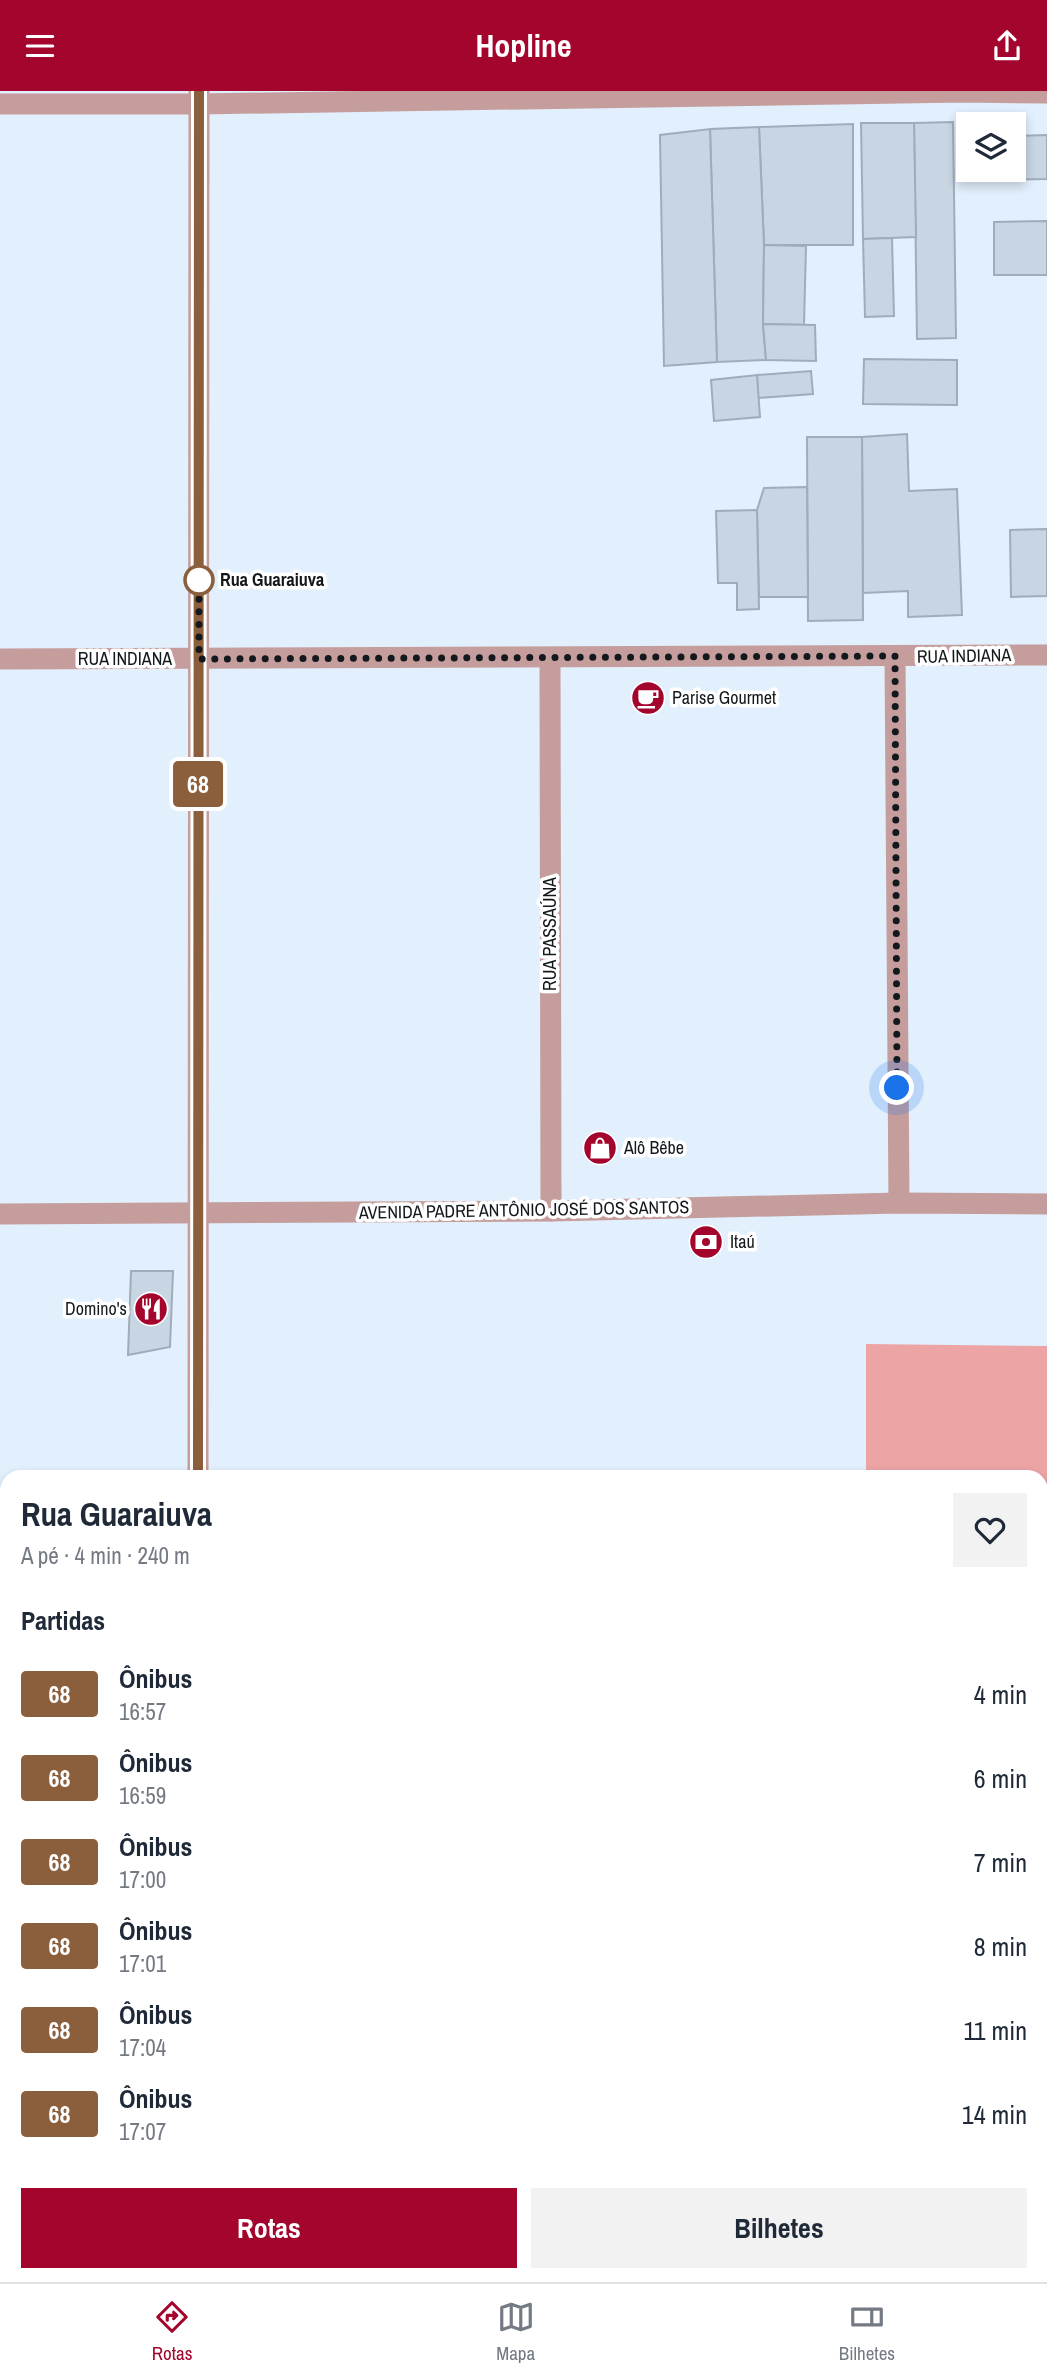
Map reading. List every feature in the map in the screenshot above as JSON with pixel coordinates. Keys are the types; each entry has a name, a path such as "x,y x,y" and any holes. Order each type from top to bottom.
{"street":[{"path":"0,104 199,97 1047,93"},
{"path":"198,1470 199,97"},
{"name":"RUA INDIANA","path":"0,659 1047,655"},
{"path":"895,656 899,1203"},
{"name":"RUA PASSAÚNA","path":"550,658 551,1211"},
{"name":"AVENIDA PADRE ANTÔNIO JOSÉ DOS SANTOS","path":"0,1214 551,1211 899,1203 1047,1204"}],"shaded area":[{"path":"866,1344 1047,1346 1047,1470 866,1470"}],"building":[{"path":"953,122 956,338 917,339 914,123"},
{"path":"861,123 914,123 916,237 863,239"},
{"path":"853,124 853,245 764,245 759,127"},
{"path":"759,127 766,360 717,362 710,129"},
{"path":"710,129 717,362 664,366 660,135"},
{"path":"1047,135 1047,179 1026,179 1026,136"},
{"path":"1047,221 1047,275 994,275 994,222"},
{"path":"892,238 894,316 865,317 863,239"},
{"path":"764,245 806,246 804,325 763,324"},
{"path":"763,324 815,325 816,361 766,360"},
{"path":"864,359 957,360 957,405 863,404"},
{"path":"811,371 813,394 758,398 757,375"},
{"path":"757,375 760,417 714,421 711,380"},
{"path":"907,434 909,491 957,489 962,615 908,617 908,591 863,593 862,437"},
{"path":"807,437 862,437 863,620 808,621"},
{"path":"807,487 808,597 759,597 757,510 764,488"},
{"path":"757,510 759,609 737,610 737,583 718,583 716,511"},
{"path":"1047,529 1047,596 1011,597 1010,530"},
{"name":"Domino's","path":"131,1271 173,1271 170,1347 128,1355"}],"bus line":[{"name":"68","path":"198,1470 199,91"}],"place":[{"name":"Rua Guaraiuva","path":"199,580"},
{"name":"Parise Gourmet","path":"648,698"},
{"name":"Alô Bêbe","path":"600,1148"},
{"name":"Itaú","path":"706,1242"},
{"name":"Domino's","path":"151,1309"}],"route":[{"path":"199,580 199,577 199,659 895,656 897,1088"}]}
